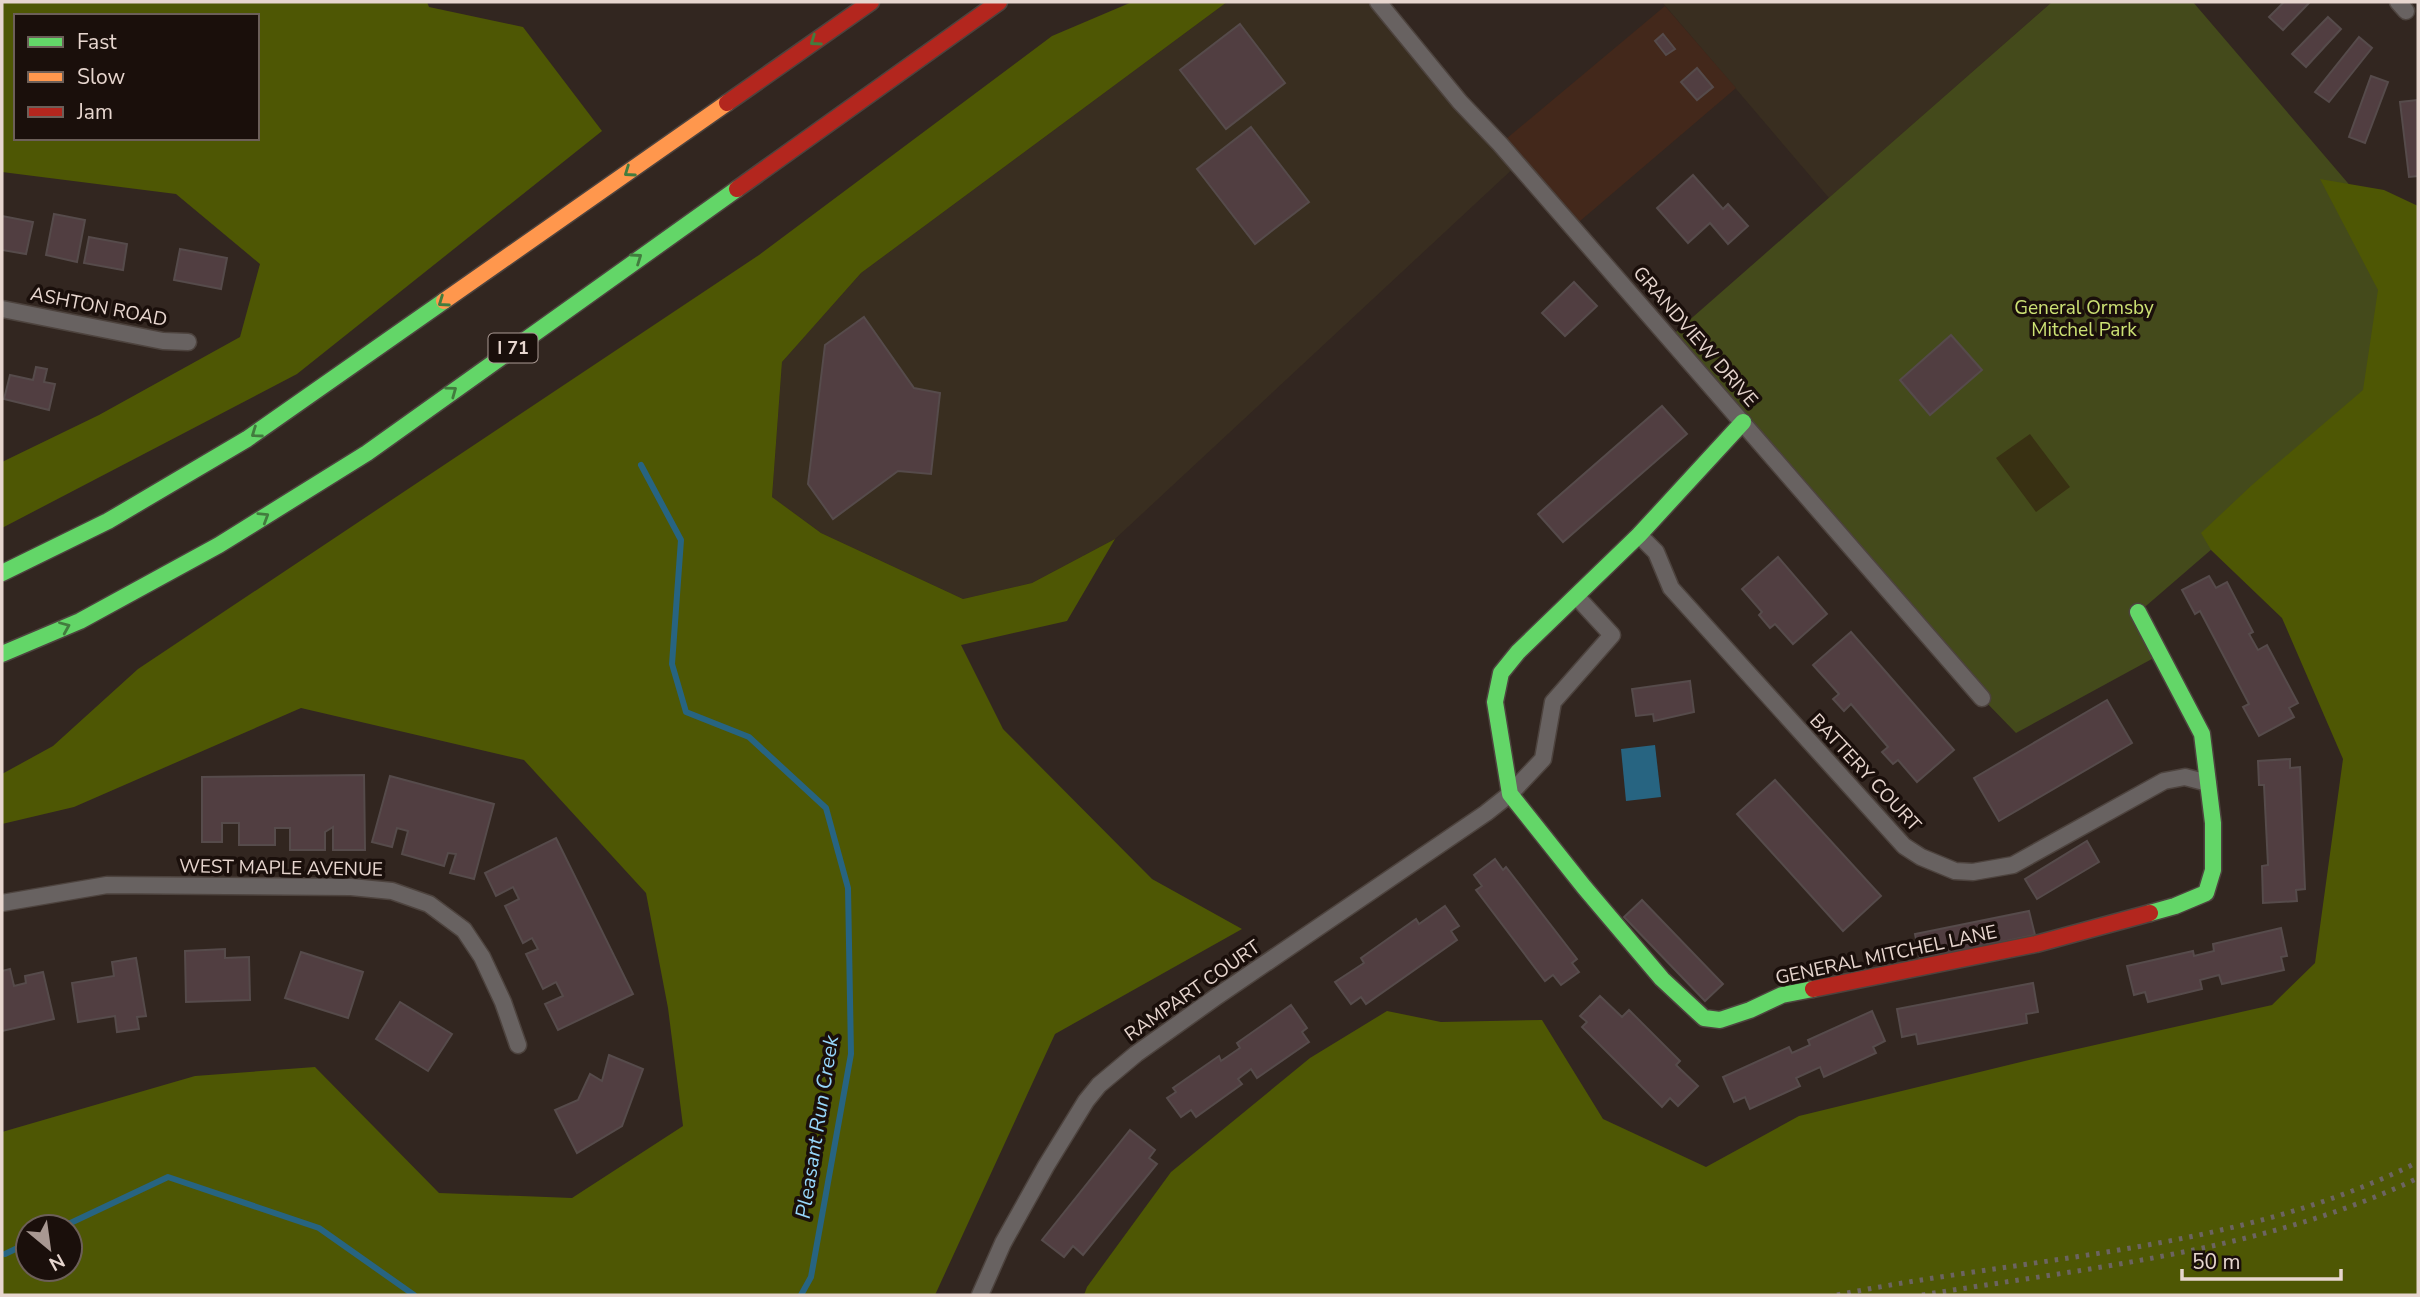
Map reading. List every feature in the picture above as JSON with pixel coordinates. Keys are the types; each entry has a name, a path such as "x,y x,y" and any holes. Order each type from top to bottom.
{"main road":[{"path":"2,573 108,521 247,439 871,2"},
{"name":"I 71","path":"2,654 80,621 219,545 367,453 999,2"},
{"name":"GENERAL MITCHEL LANE","path":"1743,422 1639,535 1518,652 1501,673 1495,702 1510,794 1662,979 1704,1018 1720,1020 1782,995 2036,944 2175,906 2206,892 2213,870 2213,823 2202,734 2138,612"}],"street":[{"name":"GRANDVIEW DRIVE","path":"1378,2 1460,102 1500,144 1982,698"},
{"name":"ASHTON ROAD","path":"2,309 163,341 188,342"},
{"name":"BATTERY COURT","path":"1639,535 1656,552 1671,588 1904,846 1932,862 1964,872 2012,865 2164,781 2185,777 2208,783"},
{"name":"RAMPART COURT","path":"980,1295 1003,1243 1046,1166 1098,1085 1136,1054 1216,997 1486,813 1510,794 1544,759 1553,702 1612,635 1577,597"},
{"name":"WEST MAPLE AVENUE","path":"2,903 107,885 338,887 392,891 429,904 464,930 482,957 503,1002 518,1045"}],"shaded area":[{"path":"1227,2 1378,2 1518,164 1115,539 1032,583 963,599 821,533 772,497 782,362 861,273"},
{"path":"1662,2 2052,2 1829,198"},
{"path":"1665,6 1736,88 1573,227 1500,144"}],"green space":[{"path":"2,2 427,2 429,7 523,27 602,131 297,374 2,528 2,462 99,415 240,337 260,264 176,194 2,172"},
{"path":"1132,2 1227,2 861,273 782,362 772,497 821,533 963,599 1032,583 1115,539 1067,621 961,645 1003,729 1152,879 1242,929 1055,1034 935,1295 2,1295 2,1132 195,1076 315,1067 439,1193 572,1198 683,1126 668,1008 646,893 524,760 301,708 74,807 2,824 2,774 53,746 138,669 759,255 1052,36"},
{"name":"General Ormsby Mitchel Park","path":"2052,2 2193,2 2418,265 2418,371 2139,612 2161,654 2016,733 1982,698 1669,338"},
{"path":"2320,179 2384,190 2418,206 2418,1295 1084,1295 1087,1287 1171,1172 1310,1058 1387,1011 1441,1022 1542,1020 1603,1119 1706,1167 1799,1116 2272,1005 2315,963 2343,759 2282,618 2211,550 2201,533 2252,485 2363,390 2378,290"}],"sand":[{"path":"2030,434 2070,487 2036,512 1996,458"}],"water":[{"path":"1655,745 1661,797 1626,801 1621,749"}],"building":[{"path":"2284,2 2310,2 2283,30 2269,17"},
{"path":"2328,17 2341,29 2306,67 2292,54"},
{"path":"1240,24 1285,83 1226,129 1180,70"},
{"path":"1663,34 1675,49 1666,55 1655,41"},
{"path":"2359,37 2372,48 2329,102 2315,92"},
{"path":"1697,68 1713,87 1697,100 1681,82"},
{"path":"2371,76 2388,82 2365,143 2349,137"},
{"path":"2417,100 2418,176 2409,177 2400,102"},
{"path":"1251,127 1309,202 1255,244 1197,169"},
{"path":"1693,175 1723,209 1728,204 1748,226 1728,244 1710,223 1688,243 1657,208"},
{"path":"54,214 85,220 77,262 46,255"},
{"path":"2,216 33,222 26,254 2,250"},
{"path":"89,237 127,244 123,270 84,263"},
{"path":"180,249 227,258 221,289 174,280"},
{"path":"1574,282 1597,306 1565,336 1542,313"},
{"path":"864,317 914,388 940,393 931,474 898,471 833,519 808,484 825,345"},
{"path":"1951,335 1982,370 1930,415 1900,380"},
{"path":"36,367 47,369 44,382 55,384 49,410 4,399 10,375 33,380"},
{"path":"1662,406 1687,434 1563,542 1538,514"},
{"path":"1778,557 1827,614 1793,644 1775,624 1770,628 1759,615 1762,612 1742,589"},
{"path":"2209,576 2216,588 2227,582 2253,632 2249,634 2258,650 2267,645 2298,703 2289,708 2294,717 2259,736 2243,707 2249,704 2200,611 2195,614 2182,590"},
{"path":"1851,632 1954,750 1917,782 1898,760 1893,764 1882,752 1888,747 1851,704 1844,711 1833,699 1839,694 1813,665"},
{"path":"1690,681 1694,712 1654,721 1653,714 1636,716 1632,689"},
{"path":"2107,700 2132,743 1999,821 1974,778"},
{"path":"2290,759 2290,768 2300,767 2305,889 2296,890 2297,901 2263,903 2262,866 2268,865 2264,785 2259,785 2258,761"},
{"path":"364,775 365,850 333,850 333,827 325,832 325,850 290,850 290,828 275,828 275,845 239,845 239,823 222,823 222,842 202,842 202,777"},
{"path":"390,776 494,804 474,879 450,873 456,854 448,853 444,866 402,854 408,831 397,828 392,847 372,842"},
{"path":"1775,780 1881,896 1843,931 1737,814"},
{"path":"556,838 633,994 558,1030 545,1004 563,996 556,982 543,989 526,954 538,949 532,938 523,943 505,906 519,899 513,887 496,896 485,873"},
{"path":"2087,841 2099,862 2037,899 2025,879"},
{"path":"1495,859 1503,870 1506,867 1577,959 1572,963 1579,972 1561,985 1553,975 1545,981 1476,890 1482,886 1474,875"},
{"path":"1642,900 1723,984 1705,1001 1624,917"},
{"path":"1445,906 1459,926 1451,931 1457,940 1366,1004 1361,997 1351,1004 1335,982 1364,963 1361,958 1416,919 1419,924"},
{"path":"2029,911 2035,935 1920,959 1915,934"},
{"path":"2281,928 2287,956 2281,957 2284,970 2222,984 2219,975 2200,980 2202,989 2148,1002 2145,992 2134,995 2127,966 2193,951 2194,956 2214,951 2213,944"},
{"path":"225,949 225,958 249,957 250,1000 186,1002 185,951"},
{"path":"301,952 363,972 348,1018 285,998"},
{"path":"136,958 146,1016 137,1017 139,1029 117,1032 115,1016 78,1022 72,983 114,976 112,962"},
{"path":"10,969 14,986 26,983 25,976 43,972 54,1019 2,1031 2,971"},
{"path":"2033,983 2038,1012 2026,1014 2027,1023 1918,1044 1916,1034 1902,1037 1897,1009"},
{"path":"1600,996 1622,1017 1629,1010 1680,1061 1676,1065 1698,1086 1678,1106 1670,1098 1662,1107 1582,1027 1587,1022 1580,1016"},
{"path":"400,1002 452,1034 428,1071 376,1039"},
{"path":"1291,1005 1307,1028 1302,1032 1309,1042 1257,1078 1251,1069 1238,1079 1242,1084 1196,1117 1191,1110 1181,1117 1167,1098 1176,1092 1173,1088 1219,1056 1221,1061 1240,1048 1237,1043"},
{"path":"1872,1011 1885,1041 1873,1047 1876,1053 1824,1077 1820,1067 1796,1078 1800,1086 1750,1109 1745,1097 1734,1102 1723,1077 1789,1047 1792,1053 1810,1045 1808,1040"},
{"path":"609,1055 643,1069 622,1126 577,1153 555,1110 578,1100 590,1074 602,1081"},
{"path":"1130,1130 1155,1150 1149,1158 1157,1164 1083,1255 1073,1246 1064,1257 1042,1240"}],"waterway":[{"name":"Pleasant Run Creek","path":"641,465 681,540 672,664 686,712 749,737 826,808 848,888 851,1054 811,1277 801,1295"},
{"path":"84,1217 168,1177 319,1228 414,1295"},
{"path":"5,1254 14,1250"}],"railway":[{"path":"1837,1295 2133,1248 2206,1233 2279,1215 2350,1192 2418,1162"},
{"path":"1922,1295 2175,1254 2238,1240 2360,1203 2418,1178"}],"traffic: fast":[{"path":"2,654 80,621 219,545 367,453 737,189"},
{"path":"2,573 108,521 247,439 444,301"},
{"path":"1743,422 1639,535 1518,652 1501,673 1495,702 1510,794 1662,979 1704,1018 1720,1020 1782,995 1813,989"},
{"path":"2138,612 2202,734 2213,823 2213,870 2206,893 2150,913"}],"traffic: slow":[{"path":"444,301 727,103"}],"traffic: jam":[{"path":"727,103 871,2"},
{"path":"737,189 999,2"},
{"path":"1813,989 2036,944 2150,913"}]}
